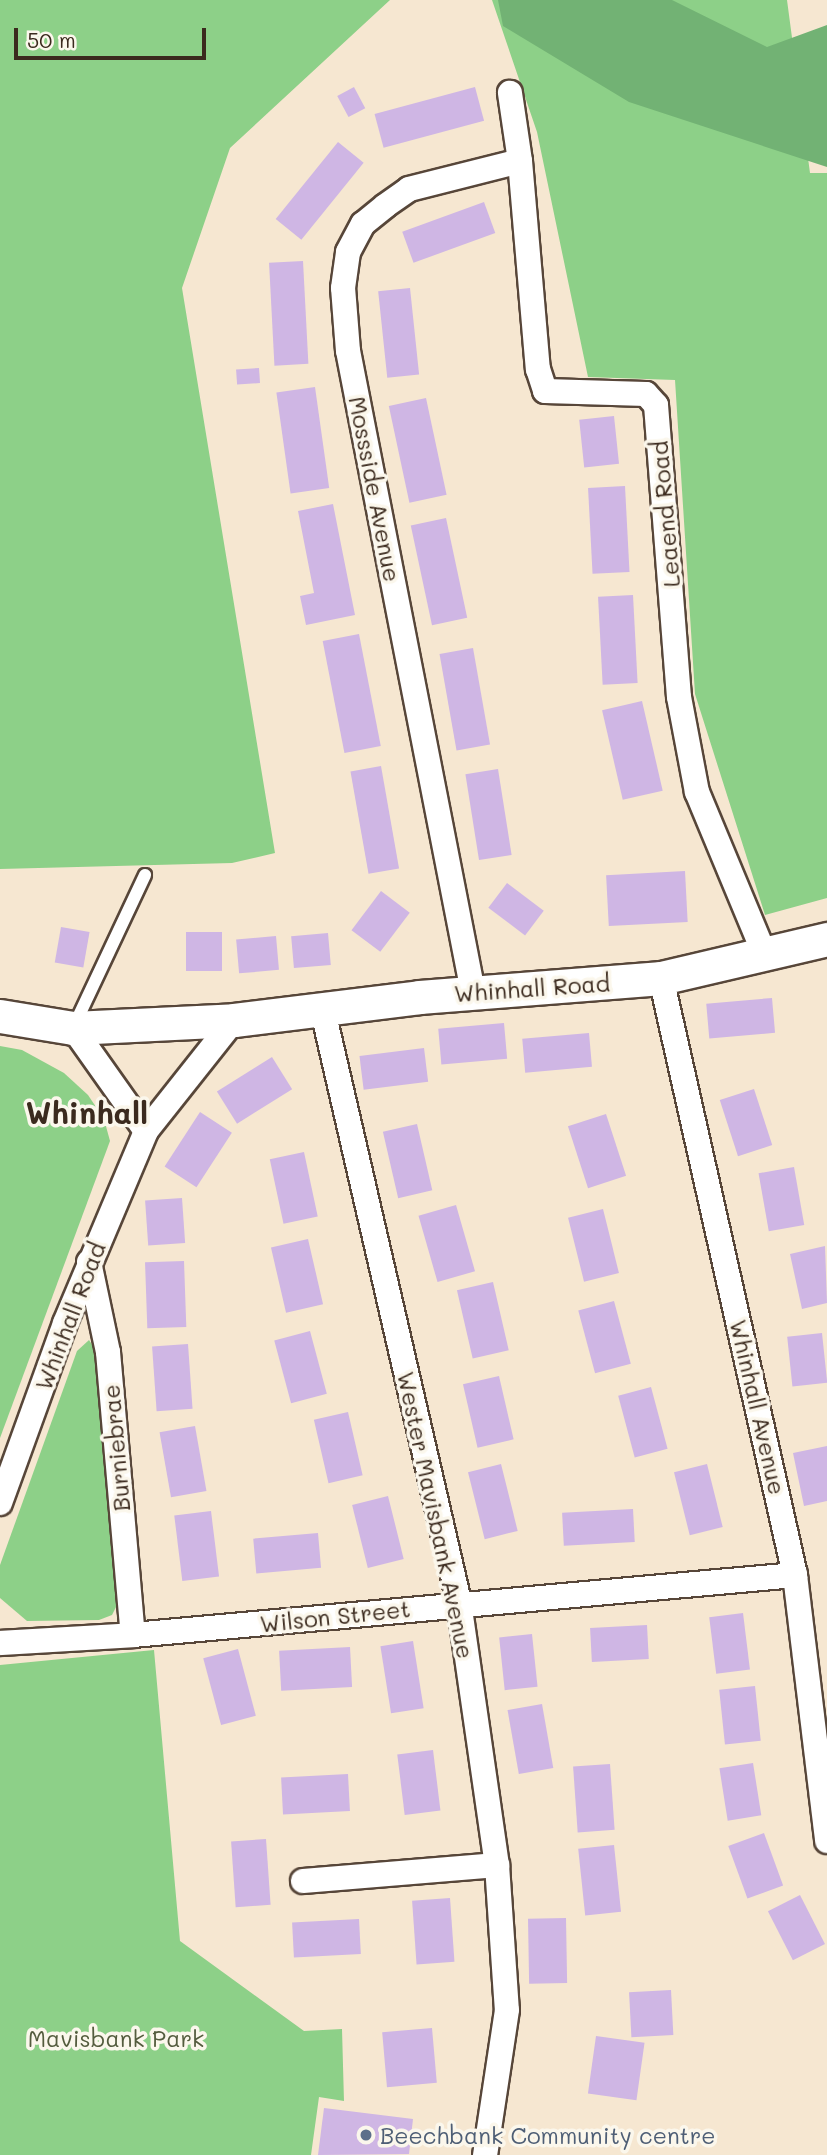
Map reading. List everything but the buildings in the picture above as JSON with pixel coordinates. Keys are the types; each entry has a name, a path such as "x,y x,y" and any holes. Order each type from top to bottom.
{"street":[{"path":"510,93 520,161"},
{"name":"Leaend Road","path":"520,161 538,369 545,391 646,394 656,405 679,697 697,792 765,955"},
{"name":"Mossside Avenue","path":"473,992 348,351 343,288 348,252 363,224 408,189 520,161"},
{"name":"Whinhall Road","path":"0,1016 73,1028 234,1020 322,1007 473,992 661,978 827,939"},
{"name":"Whinhall Avenue","path":"661,978 795,1575 827,1841"},
{"name":"Wester Mavisbank Avenue","path":"322,1007 459,1602 497,1865 507,2010 485,2155"},
{"name":"Whinhall Road","path":"0,1503 89,1262 146,1131 234,1020"},
{"path":"73,1028 146,1131"},
{"name":"Burniebrae","path":"89,1262 108,1352 133,1635"},
{"name":"Wilson Street","path":"0,1643 133,1635 459,1602 795,1575"},
{"path":"303,1881 497,1865"}],"lane":[{"path":"73,1028 145,874"}],"green space":[{"path":"0,0 390,0 230,148 182,288 275,853 232,863 0,869"},
{"path":"492,0 787,0 810,173 827,173 827,898 765,915 695,694 675,380 588,377 537,132"},
{"path":"498,0 672,0 767,47 827,25 827,167 629,102 503,26"},
{"path":"0,1046 22,1050 64,1073 88,1095 104,1119 110,1141 0,1438"},
{"path":"89,1340 95,1349 118,1603 112,1615 99,1620 27,1621 0,1598 0,1565 77,1351"},
{"name":"Mavisbank Park","path":"154,1650 180,1941 304,2031 342,2029 344,2101 319,2097 311,2155 0,2155 0,1665"}],"place":[{"name":"Beechbank Community centre","path":"366,2135"}],"district":[{"name":"Whinhall","path":"87,1112"}]}
